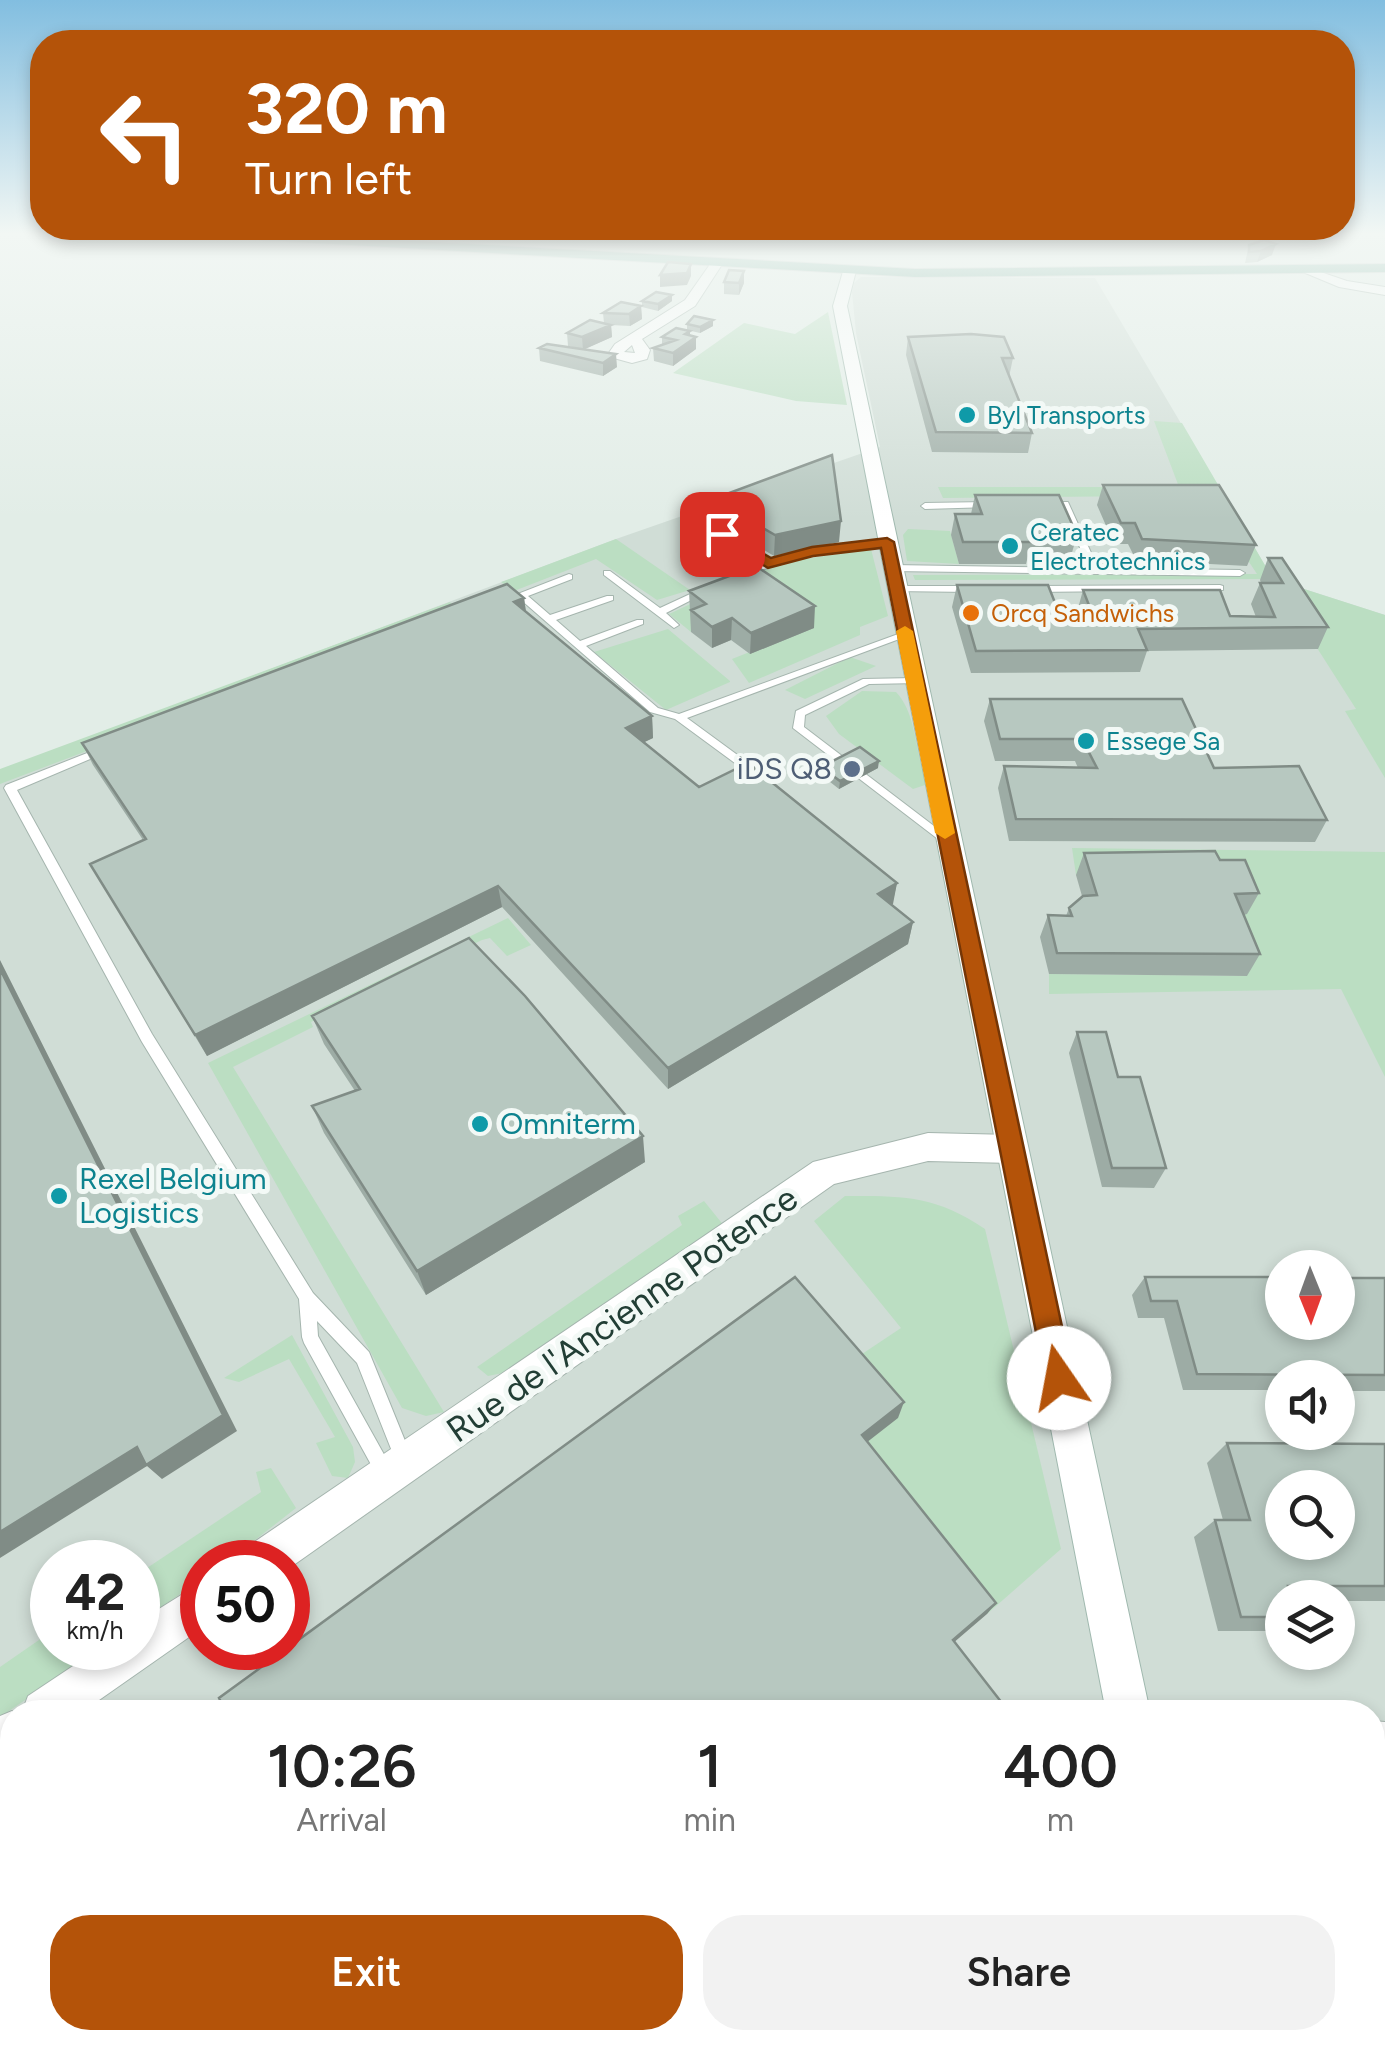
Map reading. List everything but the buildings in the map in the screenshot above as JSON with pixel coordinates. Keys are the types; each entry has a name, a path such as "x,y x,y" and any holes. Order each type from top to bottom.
{"main road":[{"path":"844,328 1126,1700"},
{"name":"Rue de l'Ancienne Potence","path":"294,1540 825,1172 928,1147 1012,1149"},
{"path":"62,1700 180,1619"}],"street":[{"path":"635,340 653,328"}],"lane":[{"path":"1030,504 1066,504 1095,571"},
{"path":"925,506 995,505"},
{"path":"733,507 700,520 768,564"},
{"path":"732,577 812,551 887,542"},
{"path":"892,568 1240,572"},
{"path":"607,573 674,624"},
{"path":"485,608 569,577"},
{"path":"659,612 720,583"},
{"path":"1010,589 1220,588"},
{"path":"896,589 992,589"},
{"path":"521,595 654,710 679,717 776,789"},
{"path":"549,619 610,598"},
{"path":"579,645 640,622"},
{"path":"679,717 906,636"},
{"path":"914,681 868,681 800,714 798,728 947,842"},
{"path":"118,744 10,788 147,1038 307,1298 363,1358 396,1470"},
{"path":"307,1298 310,1337 396,1470"}],"shaded area":[{"path":"855,328 1124,328 1273,579 1385,615 1385,1700 0,1700 0,771 616,539 880,447"}],"green space":[{"path":"737,328 766,328 795,334 804,328 831,328 847,405 796,401 673,373"},
{"path":"1154,421 1182,423 1273,579 915,580 913,575 1257,574 1212,506 1151,496 943,498 938,487 1179,487"},
{"path":"908,529 950,531 959,564 907,561 903,535"},
{"path":"616,539 690,590 657,600 596,559 514,591 501,582"},
{"path":"871,549 888,616 860,627 860,635 749,683 732,659 812,627 706,625 691,632 669,614 778,563"},
{"path":"1273,579 1385,615 1385,778 1345,711 1356,709"},
{"path":"450,602 456,611 0,784 0,769"},
{"path":"668,629 730,682 666,710 594,652"},
{"path":"850,657 876,666 805,699 785,690"},
{"path":"862,691 896,692 903,701 928,784 913,789 839,734 826,716"},
{"path":"1072,848 1385,852 1385,1077 1341,989 1049,994 1049,974 1246,976 1205,873 1076,875"},
{"path":"508,918 531,945 507,956 490,938 482,940 311,1022 313,1027 233,1067 444,1412 426,1416 402,1408 208,1063"},
{"path":"845,1196 918,1200 950,1210 985,1229 1061,1549 987,1614 857,1450 850,1362 901,1328 814,1221"},
{"path":"704,1201 725,1227 508,1372 488,1376 477,1367 682,1225 678,1216"},
{"path":"292,1335 353,1447 355,1462 348,1478 332,1476 316,1443 335,1437 289,1359 239,1382 224,1378"},
{"path":"271,1468 296,1508 255,1540 189,1540 261,1492 256,1472"},
{"path":"180,1546 180,1594 160,1608 160,1559"},
{"path":"30,1646 30,1670 69,1670 25,1700 0,1700 0,1667"}],"slow traffic":[{"path":"905,631 945,833"}],"place":[{"name":"Byl Transports","path":"967,415"},
{"name":"Ceratec Electrotechnics","path":"1010,546"},
{"name":"Orcq Sandwichs","path":"971,613"},
{"name":"Essege Sa","path":"1086,741"},
{"name":"iDS Q8","path":"852,769"},
{"name":"Omniterm","path":"480,1124"},
{"name":"Rexel Belgium Logistics","path":"59,1196"}],"route":[{"path":"722,534 768,564 812,551 887,542 1059,1378"}]}
